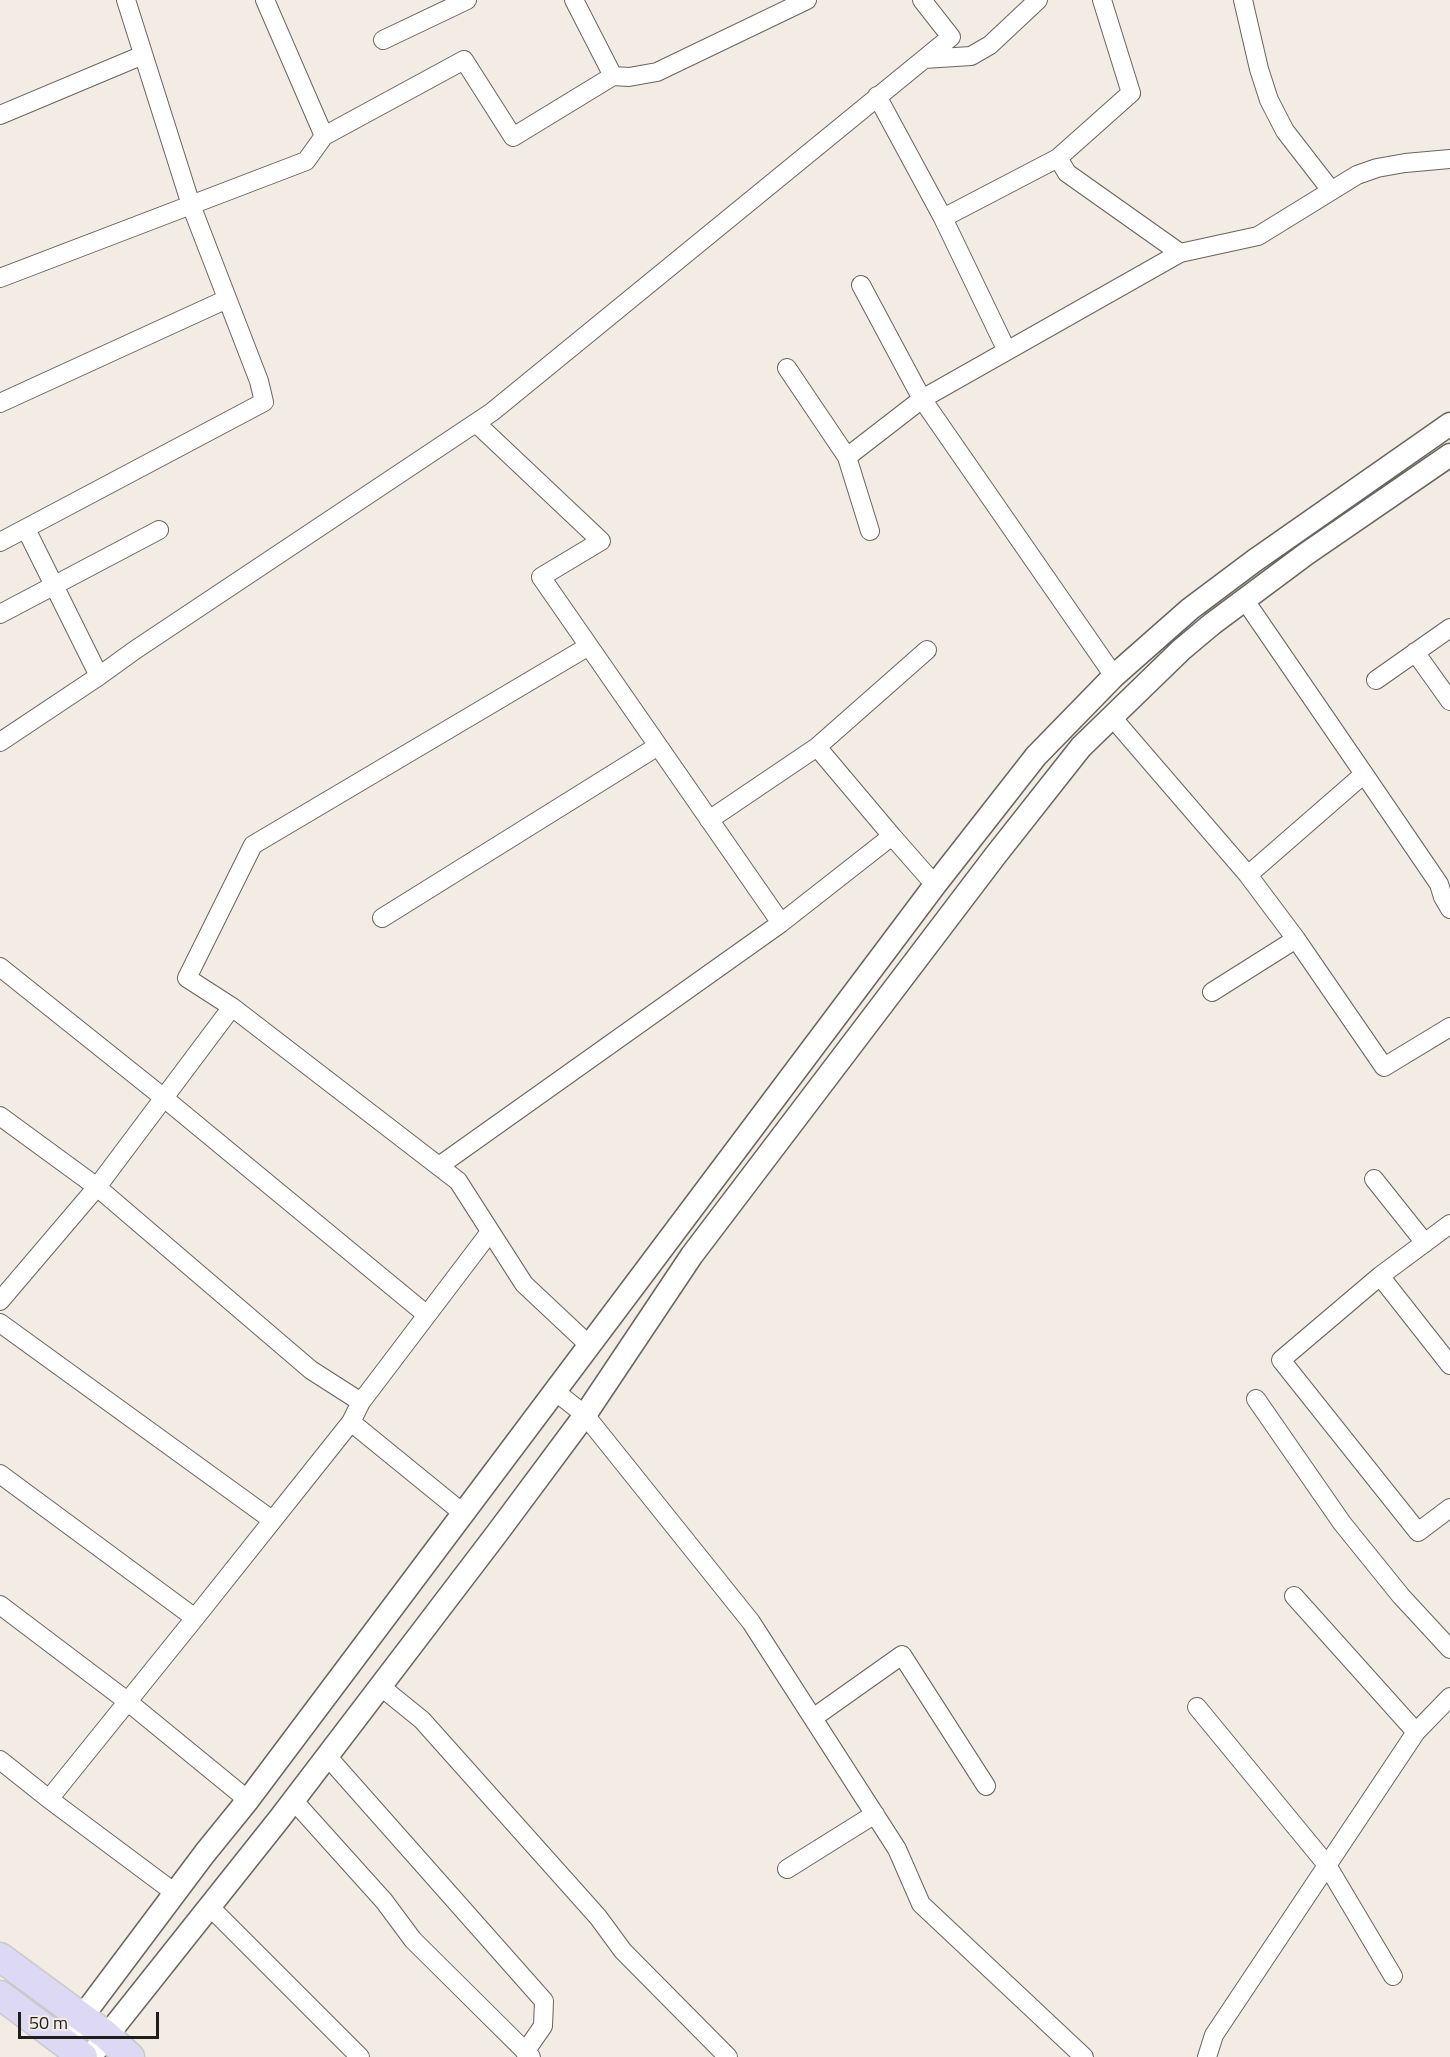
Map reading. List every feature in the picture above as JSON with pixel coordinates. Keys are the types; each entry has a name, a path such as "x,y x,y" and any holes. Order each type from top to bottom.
{"main road":[{"path":"0,1957 82,2018 86,2048"},
{"path":"0,1995 86,2048 130,2057"}],"street":[{"path":"0,542 264,402 259,381 191,205 126,0"},
{"path":"265,0 324,136"},
{"path":"384,40 467,0"},
{"path":"574,0 613,76"},
{"path":"0,278 306,161 324,136 465,60 513,138 613,76 629,77 657,72 786,5 807,0"},
{"path":"0,742 492,412 951,37 922,0"},
{"path":"924,59 971,56 990,45 1038,0"},
{"path":"943,218 1058,158 1131,93 1102,0"},
{"path":"1243,0 1259,69 1269,100 1285,131 1330,189"},
{"path":"0,115 143,55"},
{"path":"877,96 943,218 1007,351"},
{"path":"1058,158 1067,172 1180,253"},
{"path":"847,457 922,399 1180,253 1258,236 1330,189 1377,168 1450,159"},
{"path":"861,285 922,399 1114,676"},
{"path":"0,403 227,298"},
{"path":"787,368 847,457 870,531"},
{"path":"476,423 601,541 541,577 781,923"},
{"path":"82,2018 556,1392 935,885 1036,756 1114,676 1190,609 1254,561 1450,424"},
{"path":"86,2048 210,1907 294,1801 585,1415 692,1255 1002,847 1075,755 1111,716 1180,650 1306,554 1450,455"},
{"path":"26,529 99,676"},
{"path":"0,614 159,530"},
{"path":"1244,599 1364,774 1444,882 1443,897 1450,909"},
{"path":"1376,680 1450,628"},
{"path":"589,646 253,845 187,978 232,1007 458,1181 524,1284 590,1346"},
{"path":"709,820 817,747 927,650"},
{"path":"1415,652 1450,701"},
{"path":"1111,716 1248,875 1296,939 1384,1067 1450,1027"},
{"path":"382,918 658,746"},
{"path":"817,747 935,885"},
{"path":"1248,875 1364,774"},
{"path":"439,1166 781,923 892,836"},
{"path":"1212,992 1296,939"},
{"path":"0,967 164,1098 427,1315"},
{"path":"2,1291 96,1187 232,1007"},
{"path":"0,1116 96,1187 311,1370 361,1402"},
{"path":"1374,1179 1425,1243"},
{"path":"1450,1224 1380,1276 1281,1360 1418,1532 1450,1508"},
{"path":"49,1799 351,1422 361,1402 490,1232"},
{"path":"1380,1276 1450,1365"},
{"path":"0,1323 272,1520"},
{"path":"556,1392 585,1415 751,1622 897,1849 921,1904 1084,2057"},
{"path":"1256,1399 1341,1522 1401,1596 1450,1649"},
{"path":"351,1422 464,1514"},
{"path":"0,1474 195,1618"},
{"path":"1294,1596 1416,1732"},
{"path":"0,1605 127,1701 248,1800"},
{"path":"813,1718 902,1655 986,1786"},
{"path":"380,1686 422,1720 598,1917 623,1951 728,2057"},
{"path":"1207,2057 1214,2035 1416,1732 1450,1697"},
{"path":"1197,1707 1327,1865 1393,1976"},
{"path":"294,1801 384,1901 413,1940 528,2054 543,2026 544,2001 327,1756"},
{"path":"0,1760 175,1893"},
{"path":"787,1869 875,1814"},
{"path":"210,1907 360,2057"}]}
